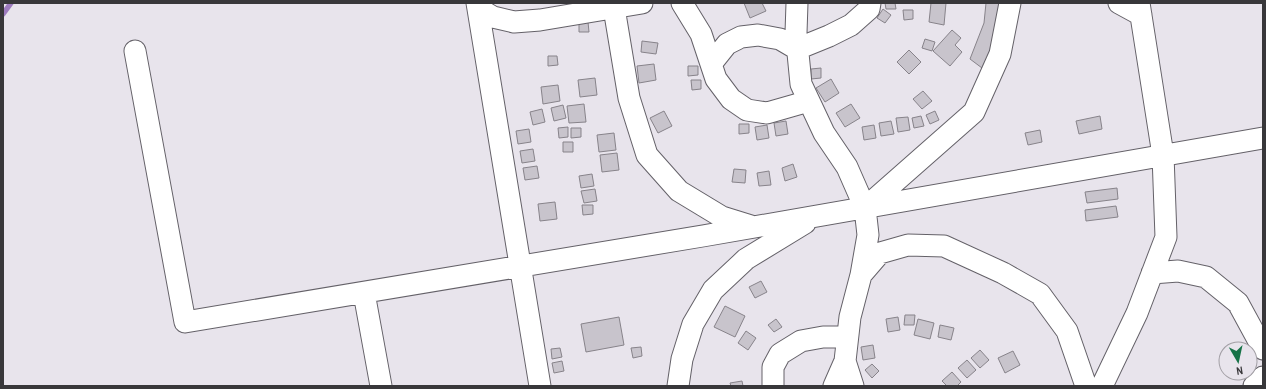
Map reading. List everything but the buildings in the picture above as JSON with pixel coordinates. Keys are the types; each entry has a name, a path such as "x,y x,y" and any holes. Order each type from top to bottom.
{"street":[{"path":"477,5 493,17 514,22 560,10 614,8 642,3"},
{"path":"682,3 701,34 716,79 731,99 747,110 767,113 809,101"},
{"path":"797,3 796,33 801,84 824,133 847,167 865,208 868,235 861,275 850,317 845,361 834,386"},
{"path":"797,49 851,25 869,10 870,3"},
{"path":"865,208 974,112 1000,54 1010,3"},
{"path":"1109,383 1166,237 1163,155 1140,9 1119,3"},
{"path":"477,5 522,267 540,386"},
{"path":"614,8 629,98 647,155 679,191 722,217 754,227"},
{"path":"711,64 727,44 741,37 758,35 780,39 797,49"},
{"path":"135,51 185,322 815,217 1263,138"},
{"path":"678,386 682,359 693,324 713,290 746,259 815,217"},
{"path":"861,275 880,253 908,245 944,246 1003,272 1040,294 1067,331 1086,386"},
{"path":"1152,274 1178,271 1206,277 1238,302 1263,349"},
{"path":"364,293 381,386"},
{"path":"773,386 773,367 780,354 801,341 823,337 847,337"},
{"path":"845,361 853,386"},
{"path":"1254,386 1263,378"}],"waterway":[{"path":"3,14 11,3"}]}
